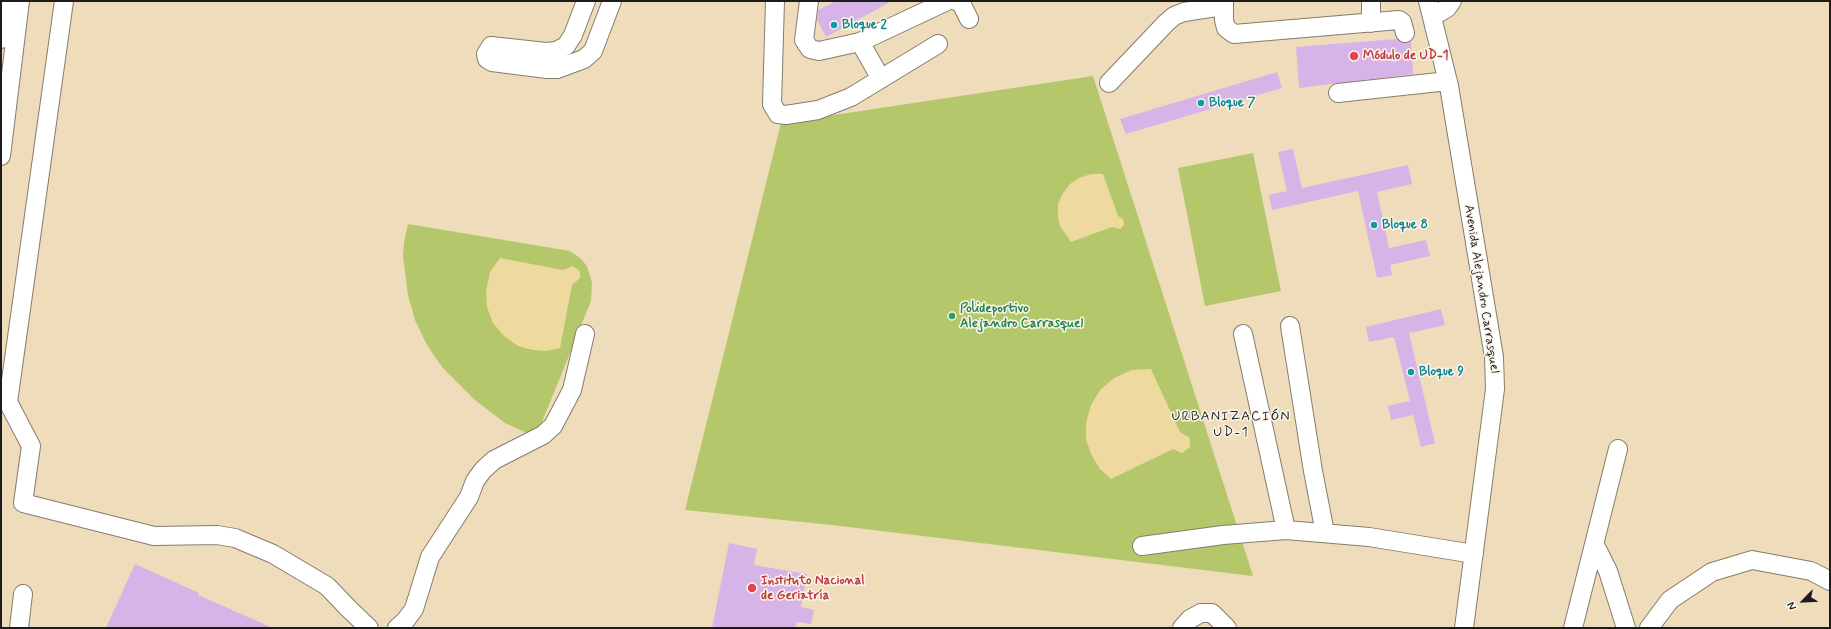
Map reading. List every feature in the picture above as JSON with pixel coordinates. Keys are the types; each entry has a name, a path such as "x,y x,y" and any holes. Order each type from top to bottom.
{"street":[{"path":"1,39 5,1"},
{"path":"1,156 20,1"},
{"path":"64,1 4,405 31,446 23,503 154,536 217,535 235,538 273,554 316,578 327,586 369,628"},
{"path":"586,1 573,35 566,46 556,51 546,52 491,46 486,54 487,59 492,62 547,69 557,69 584,59 593,51 612,1"},
{"path":"775,1 772,104 778,114 786,115 818,110 851,97 938,44"},
{"path":"809,1 804,40 810,50 819,51 860,42 947,1"},
{"path":"956,1 961,4 969,19"},
{"path":"1371,1 1371,23"},
{"path":"1430,9 1447,8 1452,1"},
{"path":"1110,83 1174,16 1184,12 1224,4 1226,28 1234,34 1398,20 1402,22 1405,33"},
{"name":"Avenida Alejandro Carrasquel","path":"1430,9 1448,81 1494,357 1495,389 1464,628"},
{"path":"860,42 881,79"},
{"path":"1338,93 1448,81"},
{"path":"1290,326 1313,471 1325,533"},
{"path":"397,628 406,621 414,609 430,557 469,497 475,482 483,470 494,460 543,435 553,426 572,390 585,334"},
{"path":"1243,334 1286,530"},
{"path":"1573,628 1618,449"},
{"path":"1142,546 1223,535 1286,530 1369,537 1474,554"},
{"path":"1595,545 1608,571 1626,628"},
{"path":"1649,628 1670,600 1712,572 1752,560 1811,571 1830,581"},
{"path":"19,628 23,594"},
{"path":"1182,628 1190,619 1201,613 1212,614 1227,628"}],"green space":[{"name":"Polideportivo Alejandro Carrasquel","path":"1093,76 1253,576 832,525 685,510 781,123"},
{"path":"1253,153 1281,291 1205,306 1178,168"},
{"path":"408,224 570,251 580,258 587,266 592,283 591,301 536,437 505,423 475,400 442,367 427,345 415,320 408,295 403,256"}],"sand":[{"path":"1091,174 1103,174 1118,216 1123,219 1124,225 1120,229 1112,227 1071,242 1060,226 1058,204 1063,193 1070,184 1079,178"},
{"path":"500,258 563,270 573,266 580,271 580,278 572,285 560,348 546,351 533,350 518,346 504,336 493,323 487,307 486,291 490,272"},
{"path":"1151,369 1180,432 1190,438 1190,447 1182,453 1173,449 1111,479 1100,469 1092,456 1086,440 1086,423 1091,405 1100,390 1114,378 1132,370"}],"building":[{"name":"Bloque 2","path":"836,1 892,1 826,37 817,20 818,10"},
{"name":"Módulo de UD-1","path":"1397,39 1403,43 1411,42 1413,74 1299,88 1296,47"},
{"name":"Bloque 7","path":"1277,72 1282,88 1126,134 1120,119"},
{"name":"Bloque 8","path":"1293,149 1302,188 1408,165 1412,184 1377,192 1389,248 1426,240 1430,256 1390,265 1392,275 1377,278 1358,191 1272,210 1269,195 1287,191 1278,152"},
{"name":"Bloque 9","path":"1441,309 1445,325 1409,333 1435,443 1421,447 1413,415 1391,420 1388,406 1410,401 1394,337 1369,342 1366,327"},
{"path":"729,543 757,549 754,565 807,574 801,607 814,610 811,624 797,622 796,628 712,628"},
{"path":"135,564 199,593 198,595 273,628 106,628"}],"place":[{"name":"Bloque 2","path":"834,25"},
{"name":"Módulo de UD-1","path":"1354,56"},
{"name":"Bloque 7","path":"1201,103"},
{"name":"Bloque 8","path":"1374,225"},
{"name":"Polideportivo Alejandro Carrasquel","path":"952,316"},
{"name":"Bloque 9","path":"1411,372"},
{"name":"Instituto Nacional de Geriatría","path":"752,588"}],"district":[{"name":"URBANIZACIÓN UD-1","path":"1231,426"}]}
